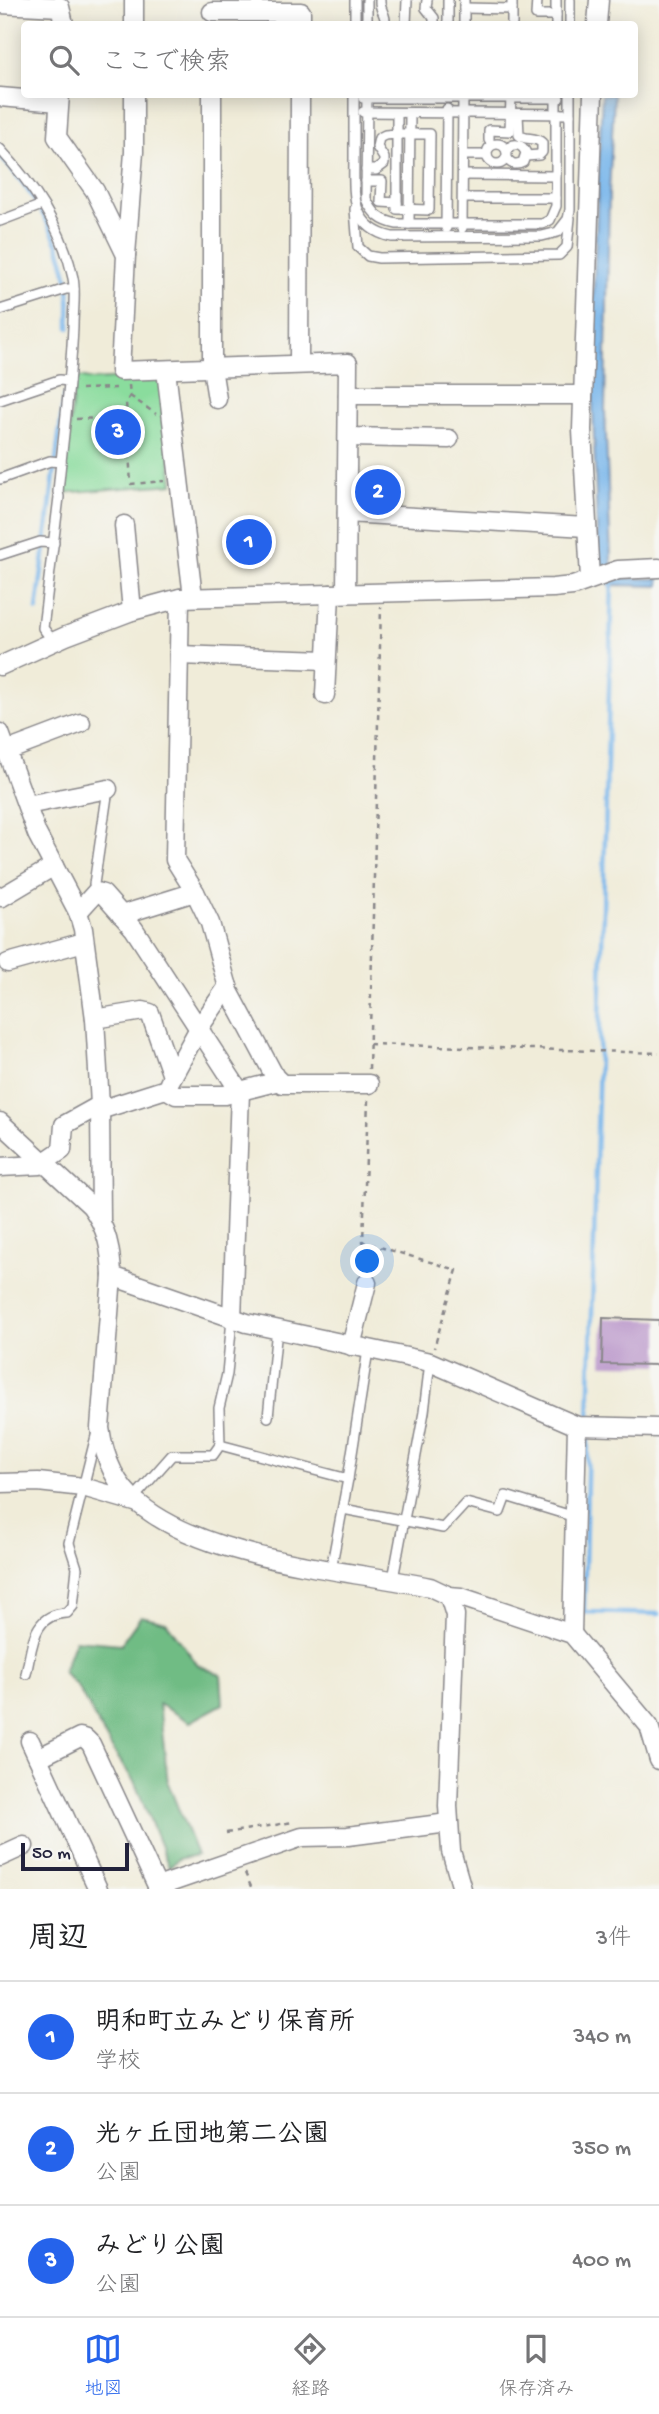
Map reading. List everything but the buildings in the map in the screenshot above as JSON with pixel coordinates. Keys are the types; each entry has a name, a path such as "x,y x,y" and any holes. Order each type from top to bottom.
{"street":[{"path":"134,0 134,21"},
{"path":"597,21 599,0"},
{"path":"0,4 61,10"},
{"path":"212,12 301,12 301,21"},
{"path":"0,97 21,97"},
{"path":"59,98 57,137 95,191 126,255"},
{"path":"134,98 134,152 120,371 129,380 166,370 348,363 347,513 338,594 326,660 325,695"},
{"path":"212,98 212,369 217,399"},
{"path":"299,364 300,98"},
{"path":"593,98 582,451 586,527 594,578"},
{"path":"166,370 172,440 178,459 187,597 179,655 175,860 210,923 228,986 275,1077 282,1084 369,1084"},
{"path":"348,395 583,395"},
{"path":"348,437 449,439"},
{"path":"347,513 586,527"},
{"path":"124,524 132,611"},
{"path":"0,666 53,641 132,611 187,597 553,589 573,586 618,570 659,568"},
{"path":"179,655 326,660"},
{"path":"6,762 81,723"},
{"path":"0,733 6,762 27,805 37,834 78,912 95,1019 100,1107 101,1220"},
{"path":"27,805 108,789"},
{"path":"2,897 54,866"},
{"path":"78,912 96,892 103,894 134,929 240,1092 232,1319"},
{"path":"121,915 195,892"},
{"path":"8,963 84,942"},
{"path":"0,1167 40,1165 62,1150 64,1125 100,1107 169,1083 199,1028 228,986"},
{"path":"95,1019 143,1011 149,1013 153,1017 169,1083 176,1095 225,1095 279,1081"},
{"path":"0,1122 91,1206 107,1234 111,1276 100,1428 110,1467 120,1485 134,1500 166,1523 196,1537 277,1560 430,1587 449,1597 461,1597 572,1634 649,1726 659,1760"},
{"path":"111,1276 232,1319 430,1362 578,1426 659,1428"},
{"path":"360,1348 367,1283"},
{"path":"572,1634 578,1426"},
{"path":"0,1483 38,1482 83,1487 134,1500"},
{"path":"449,1597 455,1615 449,1729 448,1823 451,1851 462,1889"},
{"path":"38,1758 80,1737 86,1738 158,1889 302,1837 348,1836 448,1823"},
{"path":"30,1741 97,1889"},
{"path":"0,1857 24,1846"}],"lane":[{"path":"355,0 355,21"},
{"path":"367,21 368,0"},
{"path":"380,0 379,7 385,21"},
{"path":"406,21 407,0"},
{"path":"427,0 426,8 434,21"},
{"path":"448,0 448,21"},
{"path":"537,0 536,15 556,20 556,0"},
{"path":"570,0 570,21"},
{"path":"464,4 512,4"},
{"path":"354,98 358,247 368,256 379,258 559,255 567,247 570,233 570,98"},
{"path":"367,98 366,199 374,213 387,222 409,224 542,224 553,217 556,198 556,98"},
{"path":"446,237 447,98"},
{"path":"463,98 463,236"},
{"path":"511,98 519,135 527,139 535,138 542,143 542,152 526,156"},
{"path":"354,112 570,114"},
{"path":"366,170 376,170 384,164 384,158 377,147 379,138 397,134 430,134 429,210 397,209 397,134 397,113"},
{"path":"409,224 410,113"},
{"path":"489,141 489,130 510,131 514,114"},
{"path":"486,155 491,146 497,144 503,146 507,154 511,163 523,162 526,156 523,147 517,144 511,146 507,154 502,163 495,165 486,155"},
{"path":"0,149 26,180 38,208 64,245 70,289 64,381 65,420 43,628 53,641"},
{"path":"463,155 486,155"},
{"path":"463,175 556,176"},
{"path":"366,181 382,181 381,202 397,203"},
{"path":"463,198 556,198"},
{"path":"355,204 363,221 381,234 392,237 551,235 563,228 570,210"},
{"path":"0,221 38,208"},
{"path":"0,310 70,289"},
{"path":"0,400 64,381"},
{"path":"0,479 50,461 61,462"},
{"path":"0,555 40,542 54,543"},
{"path":"96,892 94,884 108,789"},
{"path":"134,1500 172,1455 213,1455 220,1445 219,1408 232,1319"},
{"path":"268,1417 277,1329"},
{"path":"331,1569 348,1479 360,1348"},
{"path":"393,1579 430,1362"},
{"path":"26,1674 37,1632 43,1620 52,1613 67,1613 73,1606 77,1568 69,1543 95,1436 100,1428"},
{"path":"220,1445 348,1479"},
{"path":"343,1509 443,1528 466,1503 500,1512 506,1496 575,1517"}],"path":[{"path":"79,390 129,380 130,396 126,402 131,484 166,481"},
{"path":"77,419 78,410"},
{"path":"65,420 129,417"},
{"path":"382,593 363,1242 457,1270 430,1362"},
{"path":"369,1044 659,1053"}],"green space":[{"path":"161,376 173,484 62,493 75,380 79,377 93,380"},
{"path":"356,484 401,484 400,509 365,508 356,499"},
{"path":"141,1616 166,1622 198,1665 221,1675 223,1704 190,1722 159,1704 168,1783 197,1855 178,1859 169,1867 135,1783 111,1747 77,1686 63,1672 75,1640 121,1644"}],"water":[{"path":"602,98 614,98 609,194 605,411 611,560 615,578 659,579 659,586 609,585 598,557 593,303"}],"waterway":[{"path":"0,156 34,199 60,250 68,284 69,328"},
{"path":"37,610 64,396"},
{"path":"589,1423 612,582"},
{"path":"588,1432 584,1612 659,1614"}],"place":[{"name":"みどり公園","path":"118,432"},
{"name":"光ヶ丘団地第二公園","path":"378,492"},
{"name":"明和町立みどり保育所","path":"249,542"}]}
